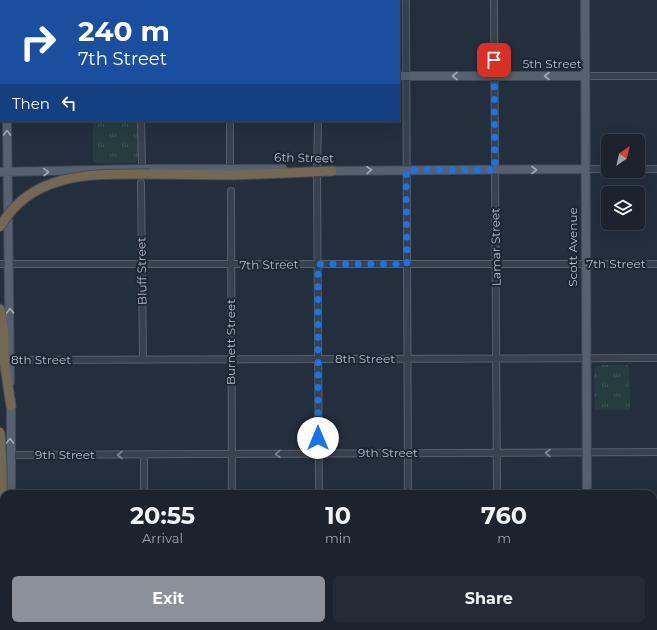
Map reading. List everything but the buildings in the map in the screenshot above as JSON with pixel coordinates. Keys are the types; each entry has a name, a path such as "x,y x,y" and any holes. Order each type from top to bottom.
{"highway":[{"path":"0,227 24,200 37,190 58,181 81,175 234,175 332,171"},
{"path":"0,309 11,406"},
{"path":"0,432 2,490"}],"main road":[{"name":"Scott Avenue","path":"585,0 587,490"},
{"name":"5th Street","path":"402,76 586,76"},
{"path":"5,360 4,172 7,122"},
{"name":"6th Street","path":"4,172 142,169 317,171"},
{"name":"6th Street","path":"332,171 586,169"},
{"path":"11,406 11,490"}],"street":[{"path":"406,0 402,76 406,170 408,490"},
{"name":"Lamar Street","path":"494,0 497,490"},
{"name":"5th Street","path":"586,76 657,76"},
{"path":"141,122 142,169"},
{"path":"230,122 230,169"},
{"path":"318,122 319,490"},
{"name":"6th Street","path":"586,169 601,169"},
{"path":"645,169 657,169"},
{"name":"Bluff Street","path":"141,183 144,360"},
{"name":"Burnett Street","path":"231,191 232,490"},
{"name":"7th Street","path":"4,264 657,264"},
{"name":"8th Street","path":"5,360 657,358"},
{"name":"9th Street","path":"0,455 657,452"},
{"path":"144,455 144,490"}],"green space":[{"path":"93,122 139,122 138,160 135,163 97,163 93,161"},
{"path":"627,365 629,367 630,410 595,410 594,370 596,366"}],"route":[{"path":"318,438 318,264 407,264 406,170 495,170 494,60"}]}
